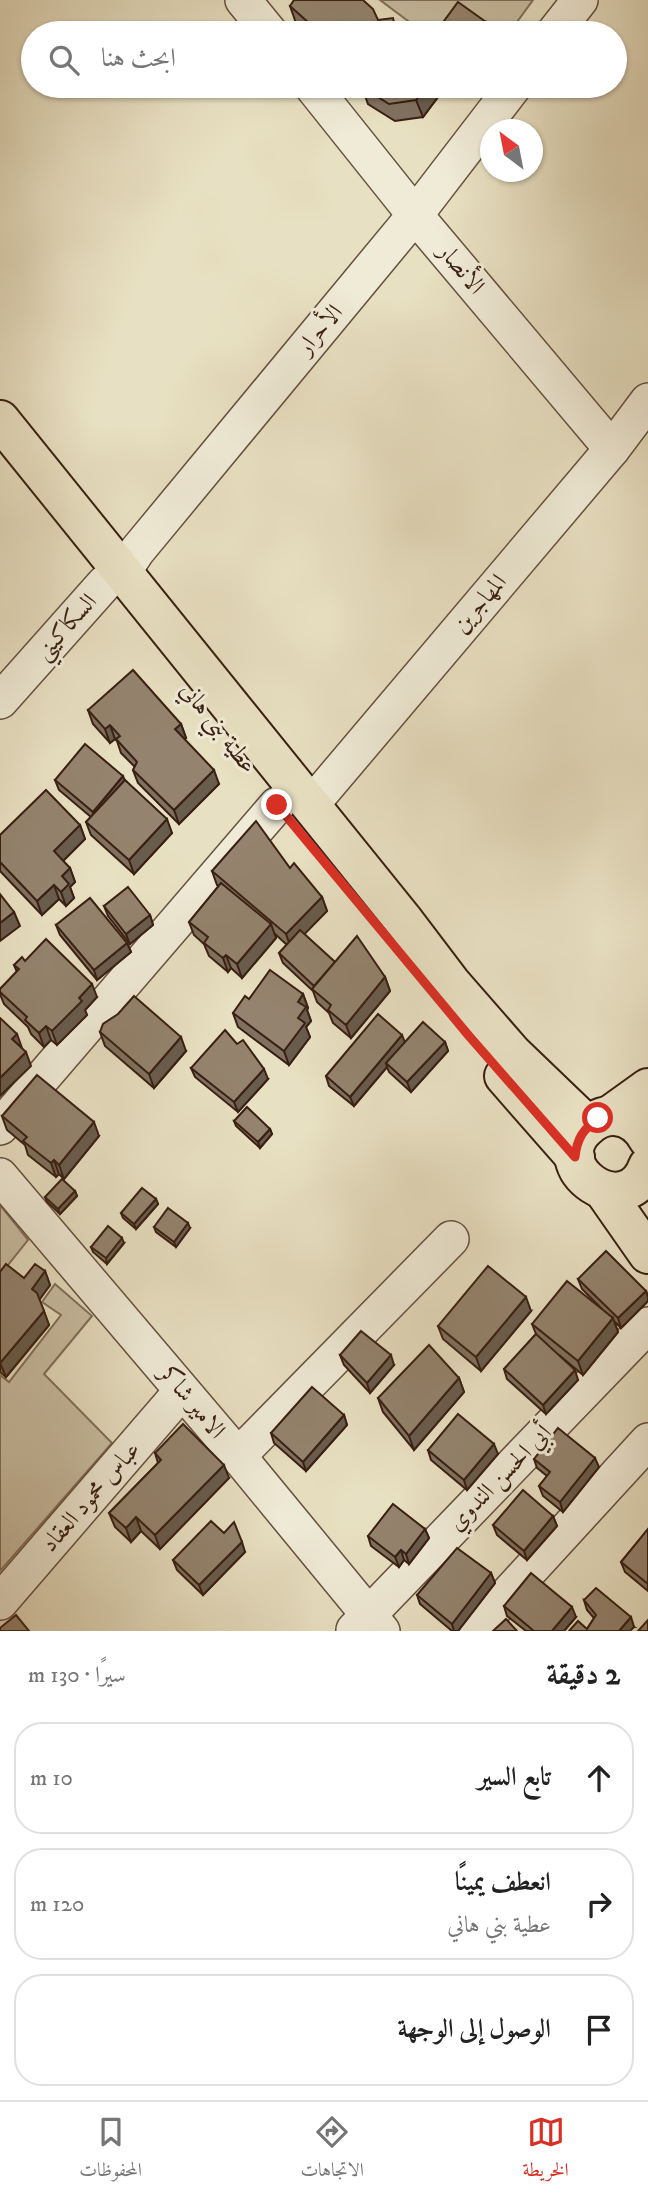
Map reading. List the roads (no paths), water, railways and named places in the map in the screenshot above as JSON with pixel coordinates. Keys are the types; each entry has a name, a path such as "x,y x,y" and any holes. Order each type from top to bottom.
{"main road":[{"path":"0,420 114,578"},
{"name":"عطية بني هاني","path":"0,455 114,578 293,805 404,921 451,983 513,1054 590,1133"},
{"path":"648,1088 590,1133 583,1178 593,1186 634,1188 648,1254"},
{"path":"590,1133 631,1120 648,1139"}],"street":[{"path":"243,0 260,21"},
{"path":"563,21 580,0"},
{"name":"الأنصار","path":"322,98 415,215 612,449"},
{"name":"الأحرار","path":"114,578 415,215 505,98"},
{"name":"المهاجرين","path":"0,1127 612,449 648,401"},
{"name":"السكاكيني","path":"0,701 114,578"},
{"name":"الامير شاكر","path":"0,1176 238,1456 368,1625"},
{"path":"238,1456 451,1239"},
{"name":"أبي الحسن الندوي","path":"368,1625 648,1325"},
{"name":"عباس محمود العقاد","path":"0,1602 182,1391"},
{"path":"474,1631 648,1441"}]}
